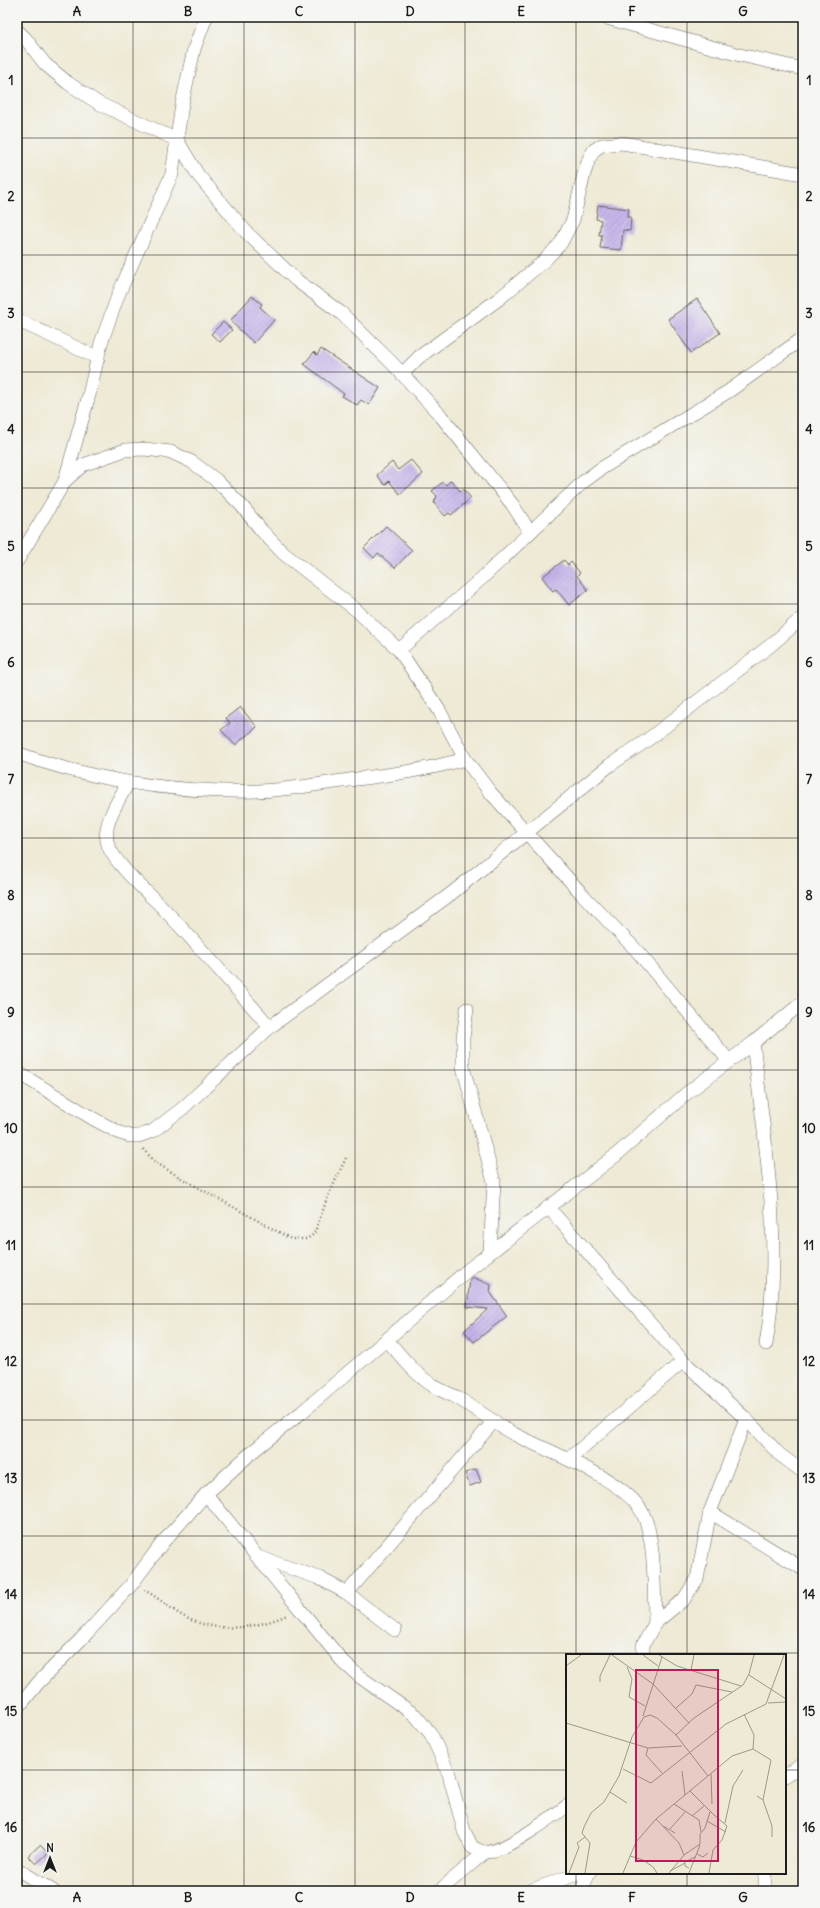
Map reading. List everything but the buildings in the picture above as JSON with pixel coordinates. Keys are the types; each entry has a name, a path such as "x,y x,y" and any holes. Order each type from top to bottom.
{"street":[{"path":"17,561 65,481 90,395 101,343 119,293 172,174 182,104 194,49 206,17"},
{"path":"603,17 740,55 803,70"},
{"path":"17,30 45,64 68,83 98,103 177,140 198,175 247,233 296,280 341,313 402,374 460,439 512,504 530,532"},
{"path":"402,374 447,336 524,279 561,243 573,220 589,159 594,150 602,145 622,143 803,174"},
{"path":"17,320 98,358"},
{"path":"399,650 480,579 583,482 602,468 729,391 803,338"},
{"path":"65,481 83,465 125,450 144,449 171,452 192,462 216,480 241,504 262,531 283,553 355,609 399,650 439,710 465,759 490,792 581,893 638,951 729,1061"},
{"path":"17,1072 92,1118 130,1136 139,1136 153,1131 183,1108 270,1027 452,893 526,831 610,765 646,741 759,654 803,617"},
{"path":"17,753 39,761 128,783 197,790 260,791 408,772 465,759"},
{"path":"128,783 113,812 108,829 108,845 119,862 203,951 270,1027"},
{"path":"17,1709 38,1683 88,1632 131,1584 163,1542 206,1494 252,1452 490,1252 615,1156 687,1093 753,1043 803,1002"},
{"path":"467,1009 463,1038 463,1067 494,1182 490,1252"},
{"path":"753,1043 766,1150 773,1238 771,1316 766,1344"},
{"path":"548,1207 683,1361 746,1418 779,1454 803,1472"},
{"path":"387,1340 414,1370 432,1385 456,1397 512,1432 568,1459 620,1489 634,1501 642,1512 648,1526 655,1623"},
{"path":"568,1459 683,1361"},
{"path":"643,1654 643,1645 655,1623 684,1599 697,1579 710,1512 746,1418"},
{"path":"347,1593 494,1421"},
{"path":"206,1494 301,1608 343,1662 365,1681 415,1715 431,1734 449,1774 464,1831 472,1847 485,1852"},
{"path":"710,1512 803,1569"},
{"path":"258,1557 320,1578 347,1593 395,1630"},
{"path":"786,1775 803,1764"},
{"path":"439,1891 485,1852 501,1848 526,1834 566,1807"},
{"path":"17,1869 53,1891"},
{"path":"529,1891 577,1874"},
{"path":"581,1891 589,1874"},
{"path":"764,1891 765,1874"}],"path":[{"path":"130,1136 156,1162 291,1239 298,1240 307,1239 314,1234 329,1194 346,1158"},
{"path":"131,1584 155,1596 182,1616 212,1626 233,1628 254,1626 274,1621 301,1608"}]}
